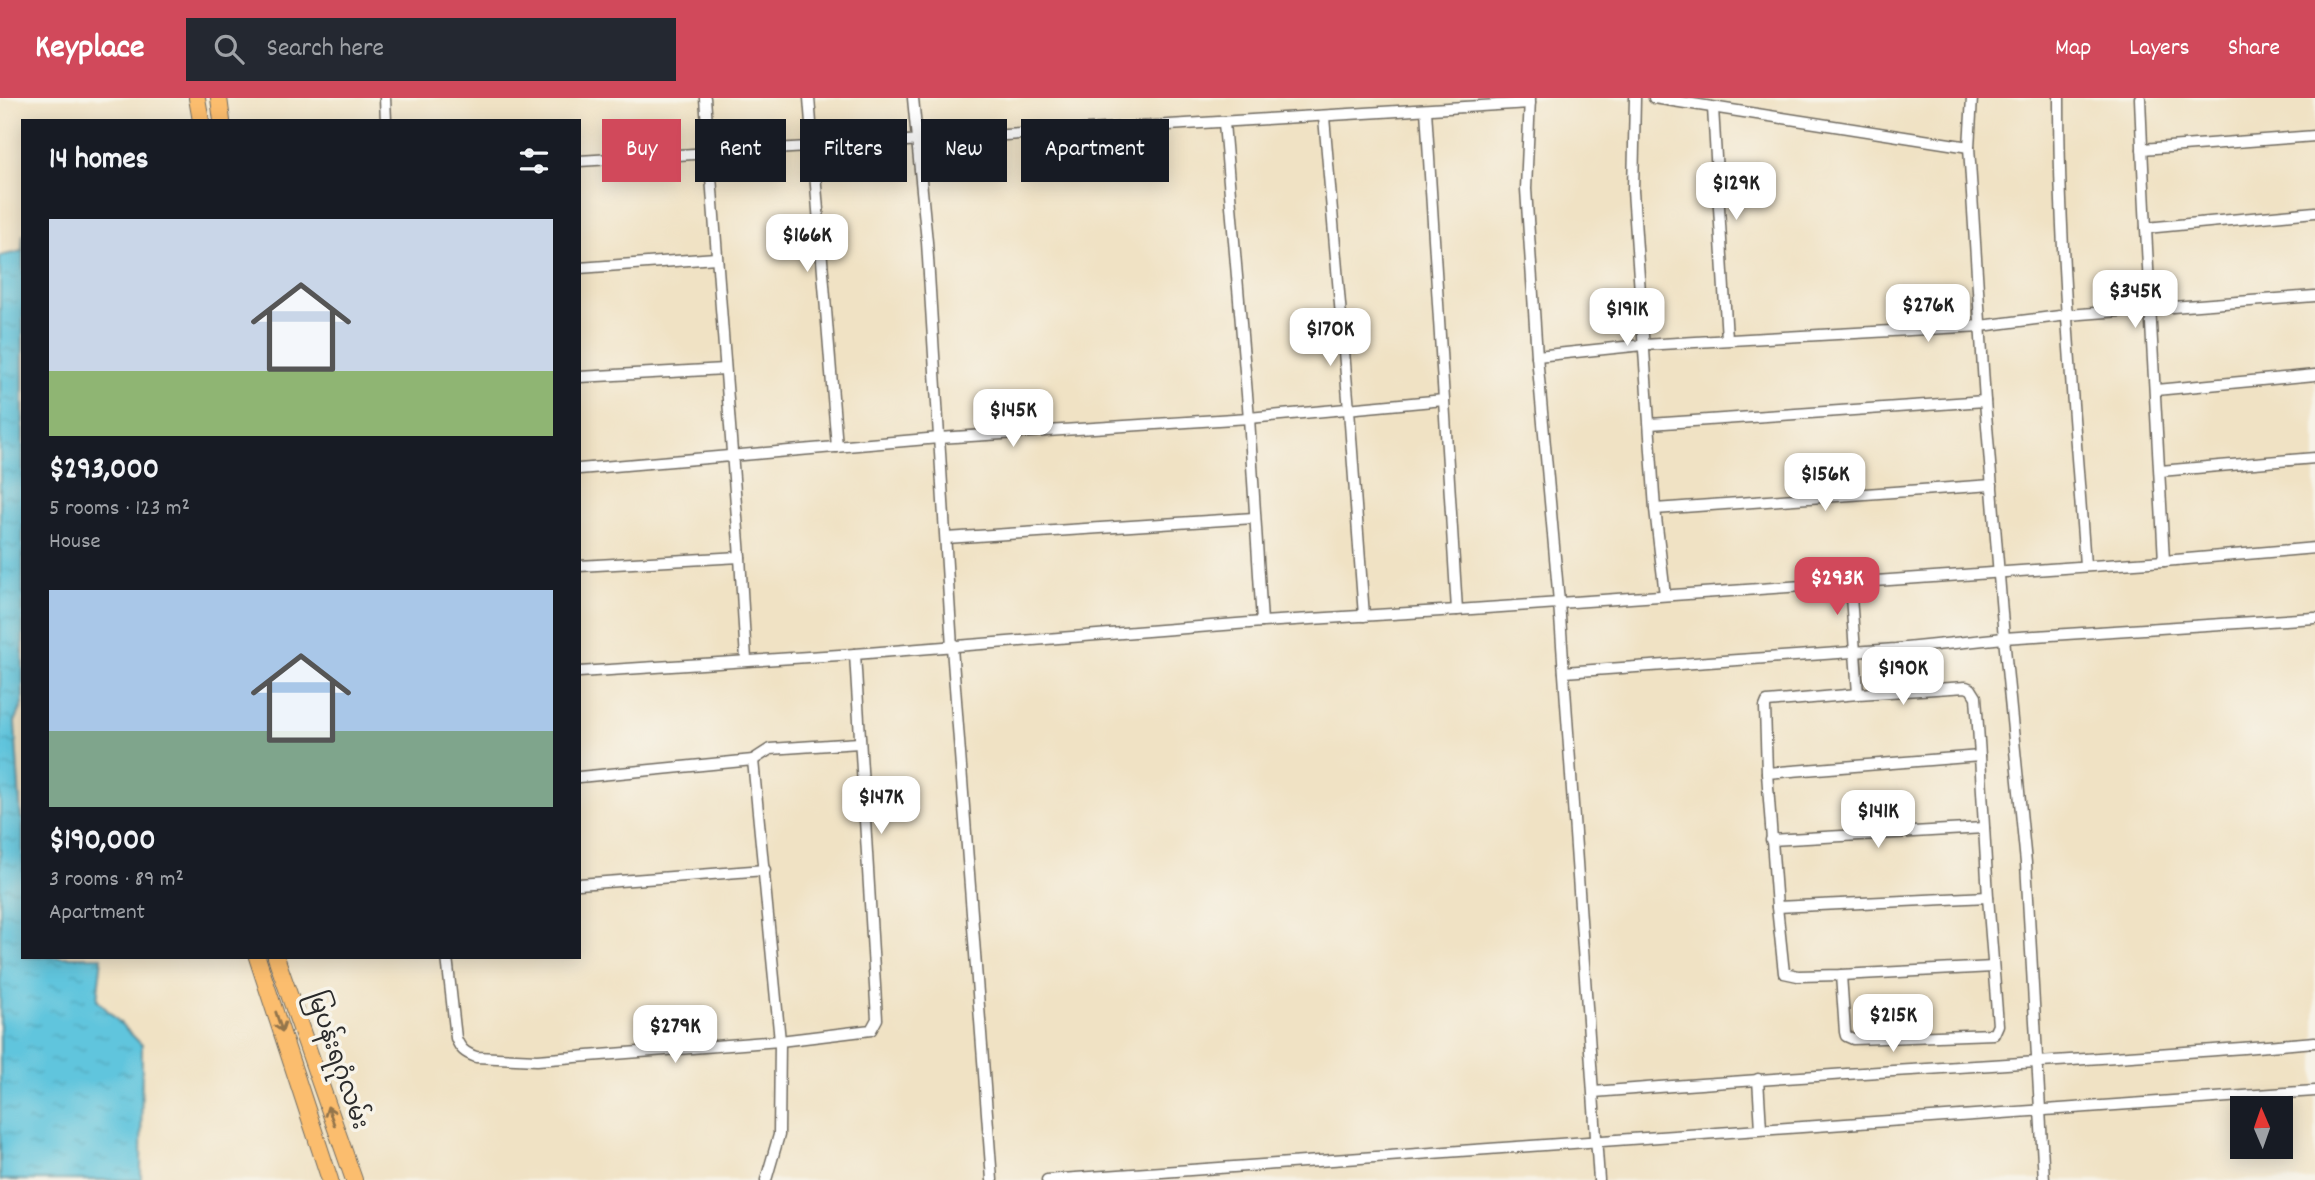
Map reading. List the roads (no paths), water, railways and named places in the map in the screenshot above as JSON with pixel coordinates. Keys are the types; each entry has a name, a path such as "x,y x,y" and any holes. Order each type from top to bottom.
{"main road":[{"path":"197,98 201,119"},
{"path":"219,98 222,119"},
{"name":"မြပန်းရဂုံလမ်း","path":"258,959 330,1180"},
{"name":"မြပန်းရဂုံလမ်း","path":"277,959 354,1180"}],"street":[{"path":"385,98 386,119"},
{"path":"705,98 707,119"},
{"path":"809,98 811,119"},
{"path":"913,98 927,242 952,647 992,1180"},
{"path":"1635,98 1633,191 1655,509 1665,596"},
{"path":"1654,98 1969,147"},
{"path":"1972,98 1969,147 1985,401 2026,863 2044,1180"},
{"path":"2059,98 2059,155 2085,565"},
{"path":"2140,98 2164,561"},
{"path":"907,140 1324,117 1530,101 1526,189 1537,356 1559,602 1599,1180"},
{"path":"1713,108 1727,339"},
{"path":"1426,110 1457,610"},
{"path":"1324,117 1364,617"},
{"path":"1224,122 1249,418 1262,622"},
{"path":"2142,149 2315,136"},
{"path":"581,161 695,153"},
{"path":"711,182 746,660"},
{"path":"816,182 837,447"},
{"path":"2146,228 2315,212"},
{"path":"581,268 716,258"},
{"path":"1537,356 1727,339 1981,326 2068,315 2315,296"},
{"path":"581,377 725,369"},
{"path":"2156,390 2315,375"},
{"path":"581,469 939,438 1249,418 1444,400"},
{"path":"1650,424 1985,401"},
{"path":"2160,471 2315,458"},
{"path":"1655,509 1992,485"},
{"path":"946,538 1254,518"},
{"path":"581,672 952,647 1262,622 2164,561 2315,548"},
{"path":"581,566 740,556"},
{"path":"1850,582 1858,694"},
{"path":"1564,671 2315,618"},
{"path":"447,959 456,1038 459,1047 467,1054 476,1056 537,1060 780,1041 871,1030 877,1019 855,654"},
{"path":"1841,975 1845,1032 1853,1039 1994,1034 1998,1025 1976,696 1971,688 1966,687 1767,702 1765,707 1771,840 1784,973 1798,976 1841,975 1993,967"},
{"path":"581,777 753,760 770,749 859,743"},
{"path":"1767,773 1980,757"},
{"path":"753,760 780,1041 779,1135 766,1180"},
{"path":"1771,840 1984,828"},
{"path":"581,884 765,870"},
{"path":"1777,907 1988,897"},
{"path":"1594,1092 1758,1079 2207,1052 2315,1042"},
{"path":"1758,1079 1761,1129"},
{"path":"1047,1180 2315,1091"}],"water":[{"path":"21,251 21,708 15,722 21,818 21,959 102,959 97,1000 142,1045 141,1180 0,1180 0,256"}]}
